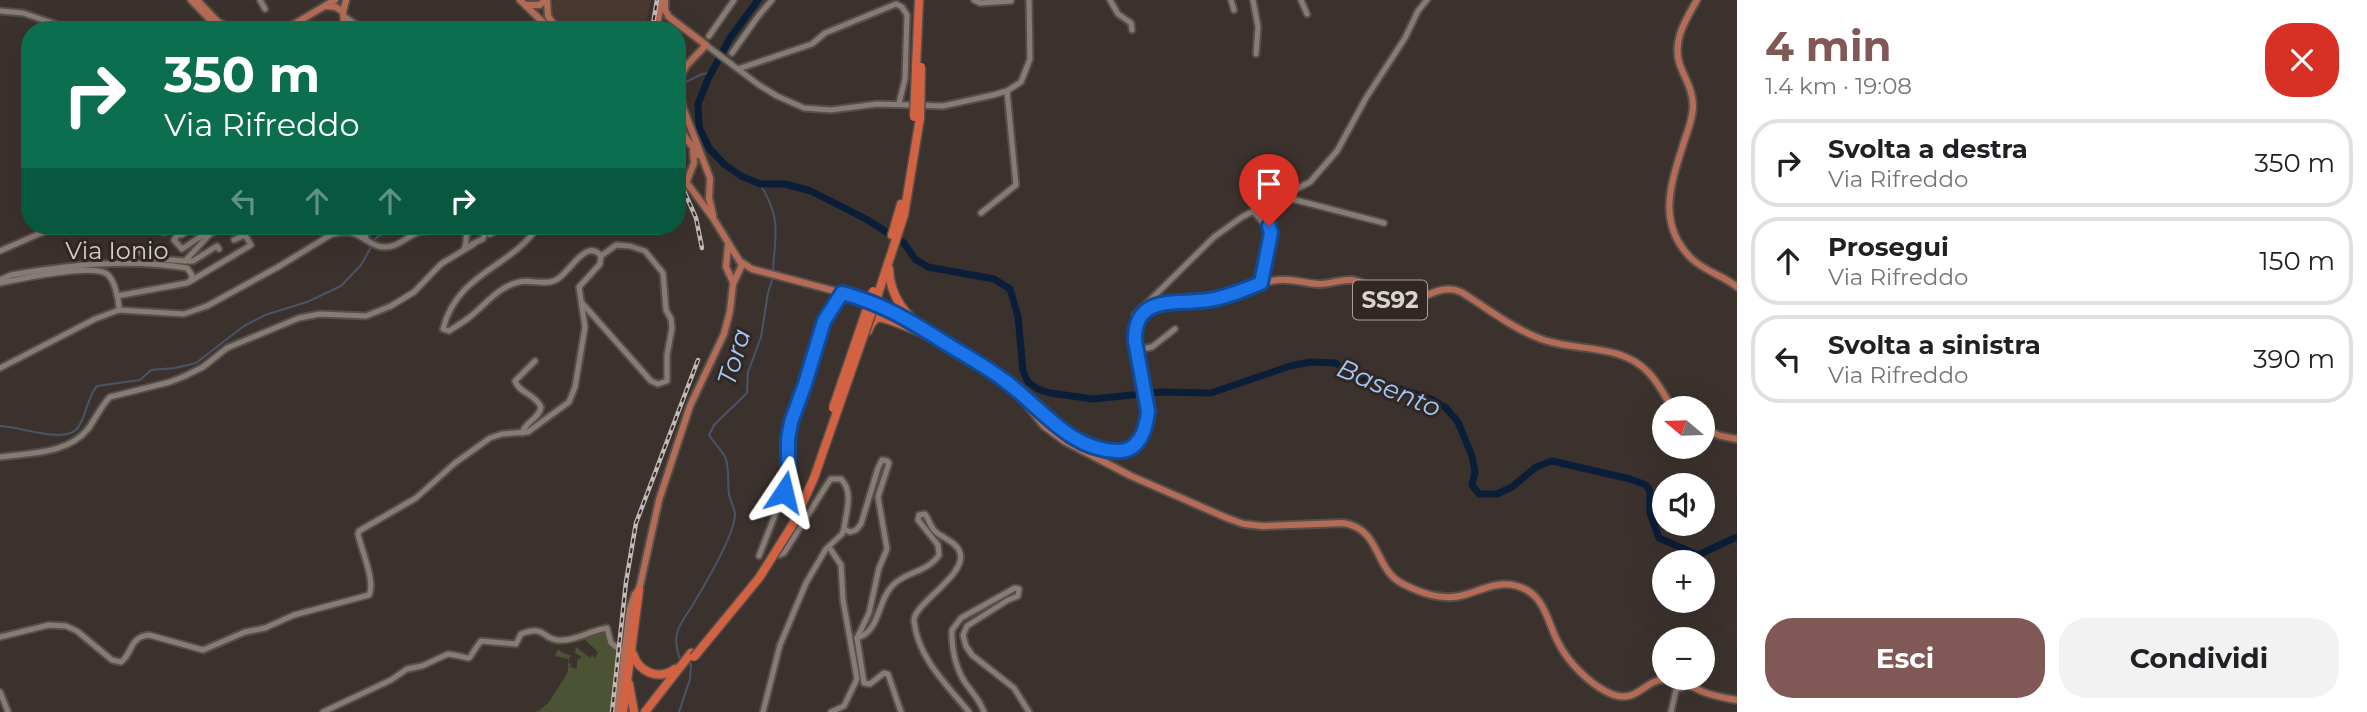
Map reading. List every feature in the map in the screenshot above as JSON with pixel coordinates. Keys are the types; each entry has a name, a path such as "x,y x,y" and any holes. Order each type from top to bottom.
{"highway":[{"path":"645,712 759,578 782,544 814,478 901,215 917,117 921,0"},
{"path":"888,255 896,299 905,313 925,330"},
{"path":"651,712 683,663 756,575 790,521 876,293"},
{"path":"845,389 875,320 881,317 890,319 909,329 937,338"},
{"path":"623,712 639,590"},
{"path":"632,646 638,665 652,674 670,672 683,663"},
{"path":"630,667 634,712"}],"main road":[{"path":"191,0 211,21"},
{"path":"197,0 217,21"},
{"path":"299,21 335,0"},
{"path":"343,21 346,0"},
{"path":"520,0 542,21"},
{"path":"527,5 540,5 546,0"},
{"path":"546,0 548,16 552,21"},
{"path":"664,0 666,14 675,21"},
{"path":"657,21 664,0"},
{"path":"1697,0 1681,27 1677,46 1679,63 1692,93 1693,111 1670,188 1669,209 1674,230 1690,257 1704,269 1737,287"},
{"path":"324,6 336,7 344,14"},
{"path":"657,21 660,15 666,14"},
{"path":"686,30 706,45 686,68"},
{"path":"686,116 710,178 713,218"},
{"path":"686,138 703,162"},
{"path":"689,186 694,163 691,146"},
{"path":"617,712 622,651 630,608 639,590 658,501 692,399 724,334 733,284 739,272 740,260 686,180"},
{"path":"689,186 702,191 709,187"},
{"path":"727,244 726,267 733,284"},
{"path":"728,261 732,258 740,260"},
{"name":"SS92","path":"740,260 752,269 880,304 1005,381 1071,436 1087,444 1116,452 1130,449 1140,440 1145,429 1148,411 1135,335 1138,322 1146,309 1151,306 1210,300 1261,283 1287,279 1321,284 1353,280 1385,299 1400,302 1415,300 1441,289 1455,289 1523,331 1543,340 1631,358 1654,378 1665,396"},
{"name":"SS92","path":"739,272 752,269"},
{"path":"729,271 739,272"},
{"path":"1024,399 1040,422 1064,442 1141,481 1227,518 1253,525 1351,524 1369,536 1389,575 1406,586 1433,595 1457,596 1503,585 1524,589 1545,609 1564,652 1595,684 1609,694 1625,697 1652,685"},
{"path":"1715,434 1737,439"},
{"path":"1701,690 1737,701"}],"street":[{"path":"260,0 265,9"},
{"path":"709,36 734,0"},
{"path":"732,53 772,0"},
{"path":"974,0 979,3 1017,0"},
{"path":"706,45 777,96 804,108 831,110 899,103 943,106 1007,91 1021,82 1028,68 1031,50 1029,0"},
{"path":"1110,0 1118,14 1132,23 1132,30"},
{"path":"1231,0 1234,10"},
{"path":"1253,0 1258,27 1256,54"},
{"path":"1301,0 1307,13"},
{"path":"1135,315 1214,237 1253,211 1310,183 1337,151 1366,98 1427,0"},
{"path":"738,69 812,44 825,33 896,4 902,7 907,15 905,79 899,103"},
{"path":"0,11 23,13 47,21"},
{"path":"344,14 352,21"},
{"path":"981,213 1016,185 1007,91"},
{"path":"1288,193 1292,199 1384,223"},
{"path":"1253,211 1271,231 1261,283"},
{"name":"Via Ionio","path":"0,251 36,235"},
{"path":"177,235 174,240 182,249 203,235"},
{"path":"185,261 209,235"},
{"path":"189,282 251,245 245,235 234,240"},
{"path":"0,368 95,319 119,310 184,314 195,310 244,287 330,235"},
{"path":"359,235 376,245 387,247 414,235"},
{"path":"457,235 474,244"},
{"path":"464,249 467,235"},
{"path":"0,457 44,451 70,443 88,428 110,397 185,376 203,367 227,348 299,318 320,314 366,316 391,306 409,296 440,264 484,235"},
{"path":"0,637 39,626 66,626 77,631 112,660 121,662 134,641 142,636 149,635 177,645 203,650 294,615 367,596 372,584 362,555 359,531 416,498 459,460 490,438 508,433 522,433 563,407 573,395 583,346 584,314 579,287 600,264 601,256 597,251 587,251 554,281 520,281 492,295 471,317 449,331 443,327 457,299 468,286 487,269 508,256 529,235"},
{"path":"582,303 651,381 658,384 667,381 667,355 672,328 666,310 663,273 645,251 619,244 601,256"},
{"path":"136,247 148,258 185,261 193,261 217,246 219,249"},
{"name":"Via Ionio","path":"0,282 11,275 90,263 173,266 187,268 192,275 189,282 117,296"},
{"path":"0,282 54,273 97,270 108,275 117,296 119,310"},
{"path":"762,555 784,492 791,422 824,321 842,293"},
{"path":"1137,351 1152,347 1175,329"},
{"path":"522,433 540,413 541,407 536,398 516,386 515,380 535,361"},
{"path":"844,529 850,532 861,524 878,468 882,460 887,461 878,497 887,549 879,568 869,613 857,638 863,680 866,685 884,673 888,674 901,712"},
{"path":"763,712 780,645 806,583 844,529 849,494 841,479 835,478 828,483 784,553 779,555"},
{"path":"857,638 867,633 874,623 893,584 933,562 939,555 938,545 918,520 919,516 925,514 933,529 958,549 960,561 934,596 916,613 914,620 925,655 969,712"},
{"path":"829,547 841,565 843,600 857,679"},
{"path":"984,712 956,664 951,630 961,618 1015,588 1018,589 1018,596 967,626 963,635 972,655 1014,688 1029,712"},
{"path":"323,712 391,680 407,669 422,667 447,654 462,659 472,657 481,641 516,644 521,634 539,631 555,640 569,640 593,630 607,628 611,643 622,651"},
{"path":"831,712 844,706 862,666"},
{"path":"1671,712 1676,690"},
{"path":"0,692 8,712"}],"shaded area":[{"path":"553,0 651,0 646,21 554,21 552,18"}],"green space":[{"path":"607,629 608,640 618,648 611,712 534,712 549,702 568,671 568,663 571,664 570,667 577,669 577,660 582,657 575,653 576,647 590,658 592,655 595,658 598,652 583,638"},
{"path":"558,649 574,657 570,656 568,663 568,659 555,656"}],"waterway":[{"name":"Basento","path":"758,0 730,38 698,104 699,127 709,148 724,164 741,176 760,184 785,184 811,191 866,219 904,243 915,259 928,267 994,279 1010,289 1018,316 1023,371 1028,382 1038,389 1093,399 1161,392 1211,393 1290,366 1311,362 1335,363 1372,385 1401,389 1431,399 1446,408 1458,422 1472,456 1475,472 1472,485 1479,494 1497,494 1512,487 1536,467 1552,461 1646,485 1650,491 1650,513 1659,538 1698,555 1737,537"},
{"path":"686,82 702,74 711,73"},
{"name":"Tora","path":"760,184 772,207 776,226 773,271"},
{"path":"0,426 54,435 73,432 82,421 97,386 140,380 151,370 196,363 244,326 265,315 307,302 341,286 361,265 376,238 381,235"},
{"name":"Tora","path":"682,659 679,657 676,641 681,622 718,560 730,535 735,515 729,494 727,461 709,435 714,425 747,393 748,372 761,337 773,277"},
{"name":"Tora","path":"679,712 690,679 691,664 687,662"}],"railway":[{"path":"654,21 657,0"},
{"path":"686,195 696,218 702,248"},
{"path":"612,712 626,582 636,523 698,360"}],"route":[{"path":"784,492 790,457 788,439 791,422 824,321 842,293 887,307 989,370 1013,387 1064,432 1087,444 1116,452 1130,449 1140,440 1147,421 1148,411 1135,341 1142,314 1156,304 1210,300 1261,283 1271,233 1269,226"}]}
